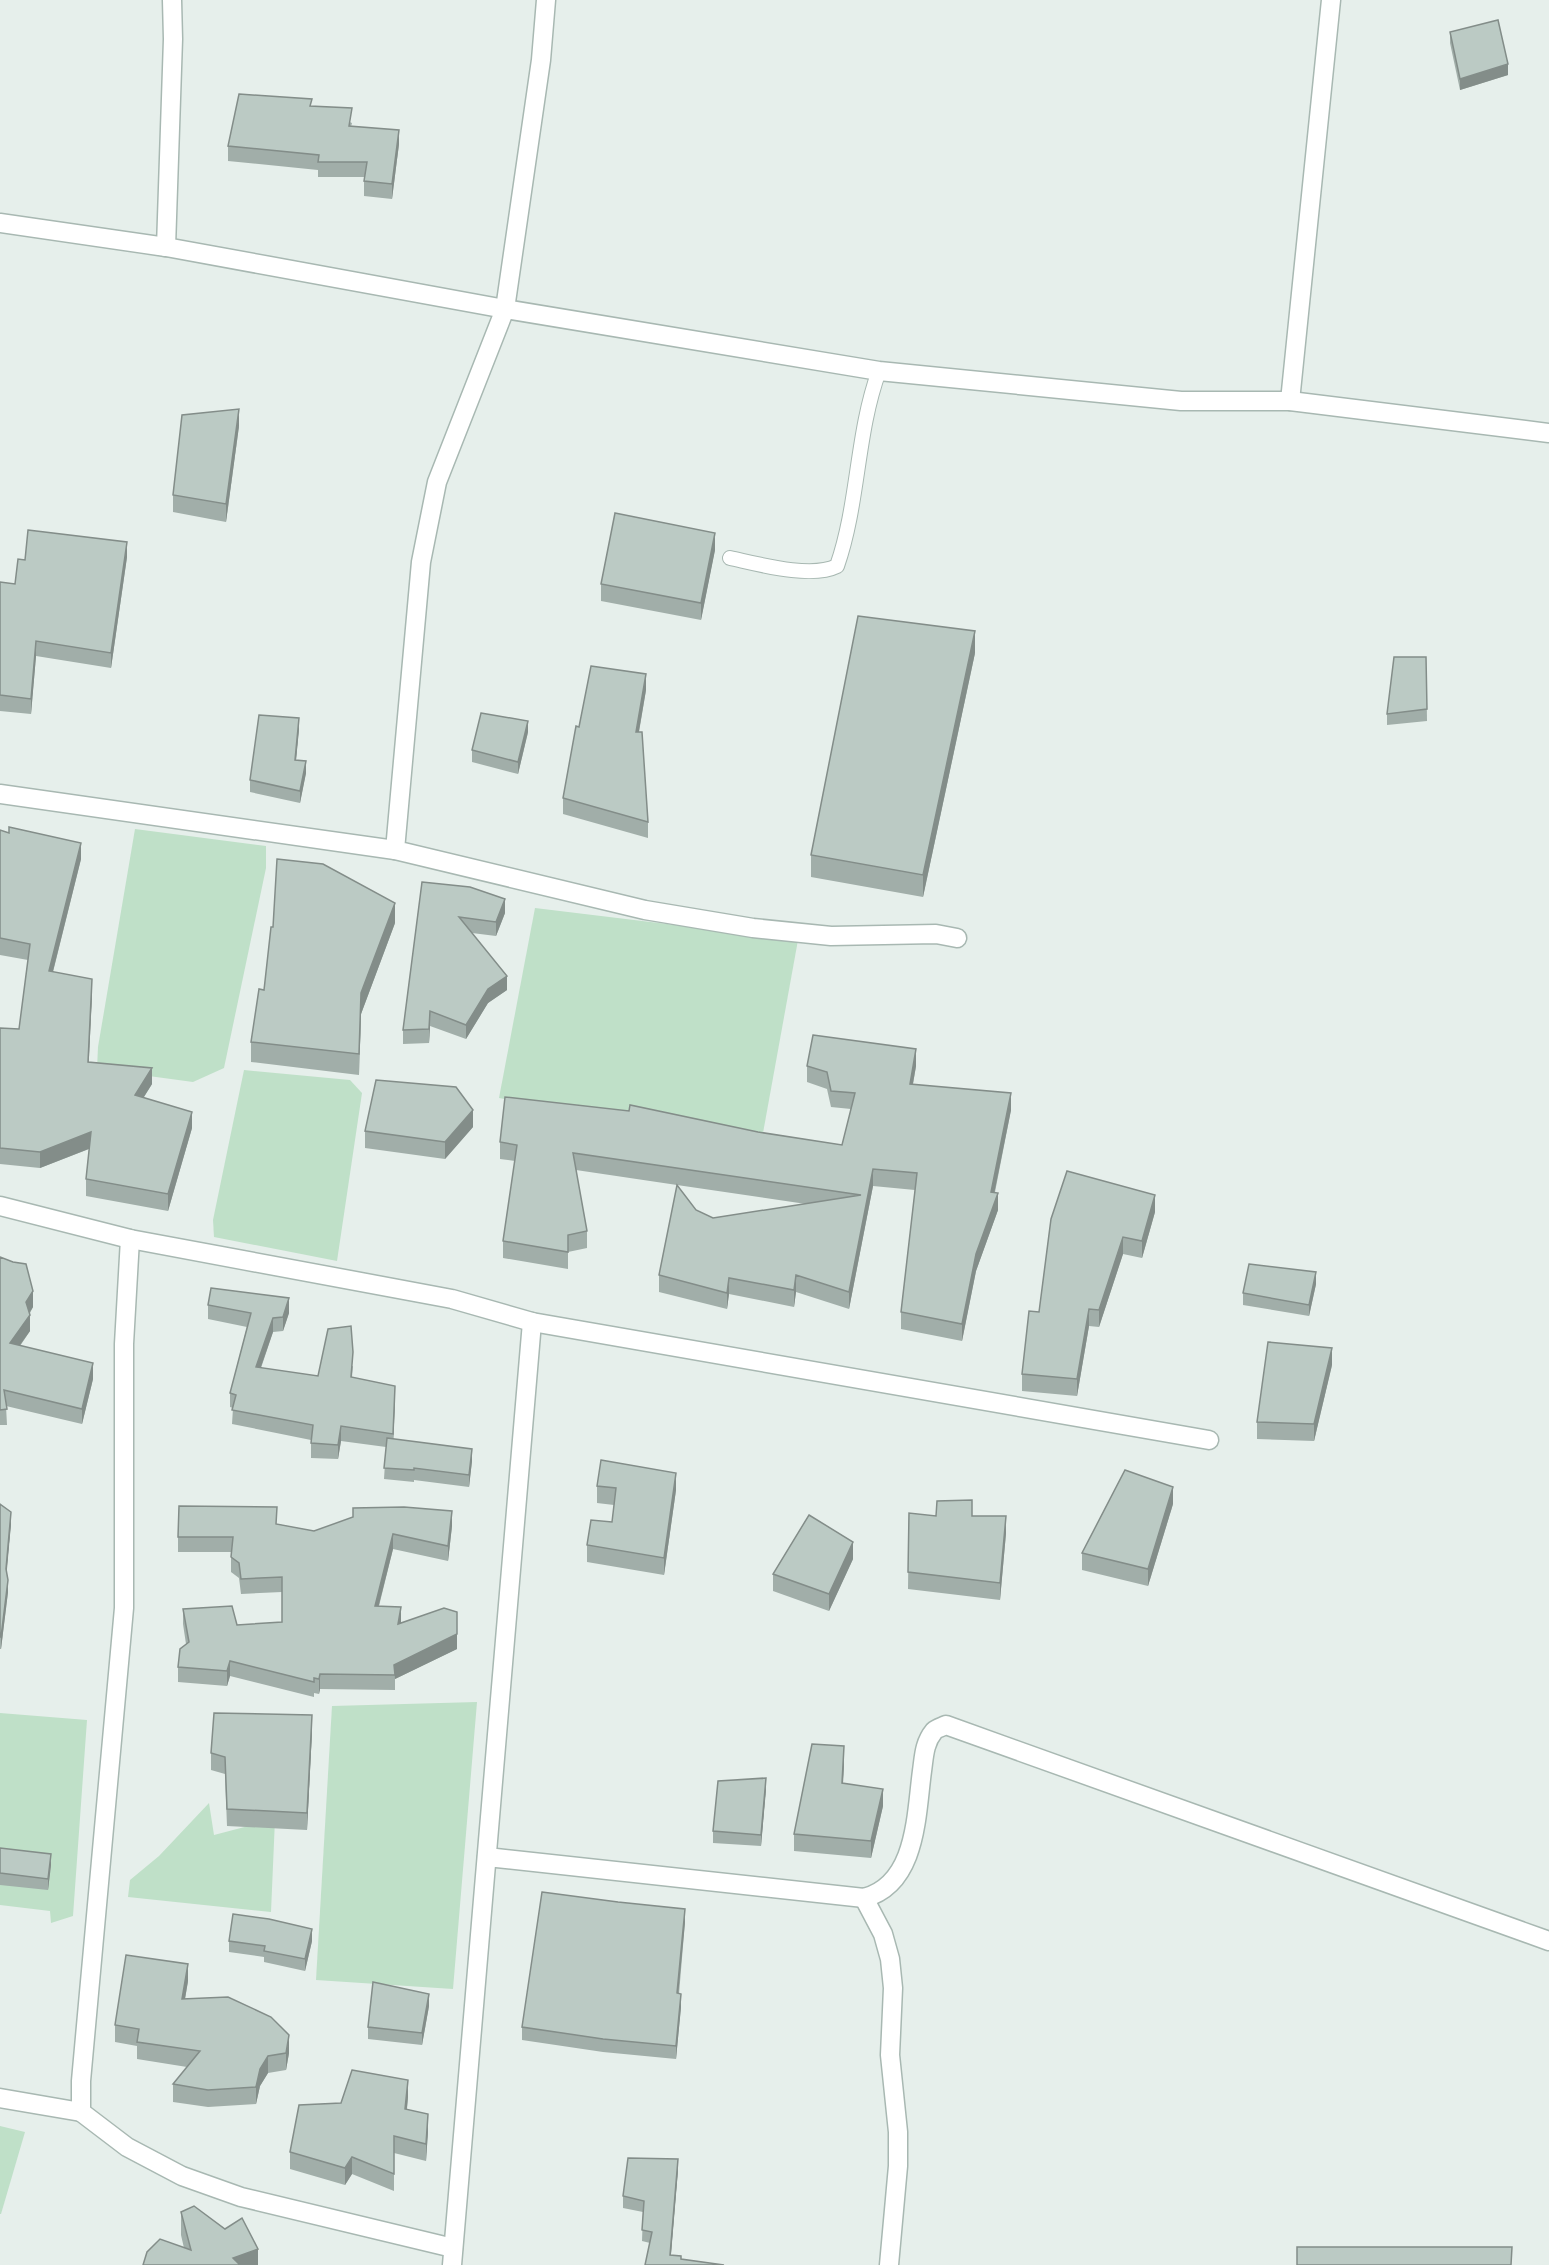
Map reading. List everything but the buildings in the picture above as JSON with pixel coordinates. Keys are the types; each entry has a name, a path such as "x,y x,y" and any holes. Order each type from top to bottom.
{"street":[{"path":"166,247 173,39 172,0"},
{"path":"395,850 426,532 437,482 505,309 541,60 546,0"},
{"path":"1290,401 1331,0"},
{"path":"0,224 166,247 505,309 879,371 1181,401 1290,401 1549,433"},
{"path":"0,794 395,850 645,910 753,928 831,936 936,934 957,938"},
{"path":"0,1206 130,1239 452,1299 532,1323 1209,1440"},
{"path":"81,2112 81,2081 124,1608 124,1344 130,1239"},
{"path":"0,2098 81,2112 127,2147 182,2176 221,2190 453,2257 532,1323"},
{"path":"487,1857 864,1898 877,1894 893,1881 909,1855 925,1745 935,1730 946,1725 1549,1941"},
{"path":"864,1898 883,1934 890,1959 893,1988 890,2055 898,2132 898,2166 889,2265"}],"lane":[{"path":"730,558 803,570 827,570 837,566 854,496 866,416 879,371"}],"green space":[{"path":"135,829 266,846 266,868 224,1068 193,1082 97,1069 98,1047"},
{"path":"535,908 798,940 761,1144 499,1098"},
{"path":"244,1070 350,1080 362,1093 337,1261 214,1237 213,1220"},
{"path":"477,1702 453,1989 316,1980 332,1706"},
{"path":"0,1713 87,1720 73,1916 51,1923 50,1911 0,1905"},
{"path":"209,1803 214,1835 275,1819 271,1912 128,1897 130,1880 159,1856"},
{"path":"0,2126 25,2132 1,2214 0,2214"}]}
